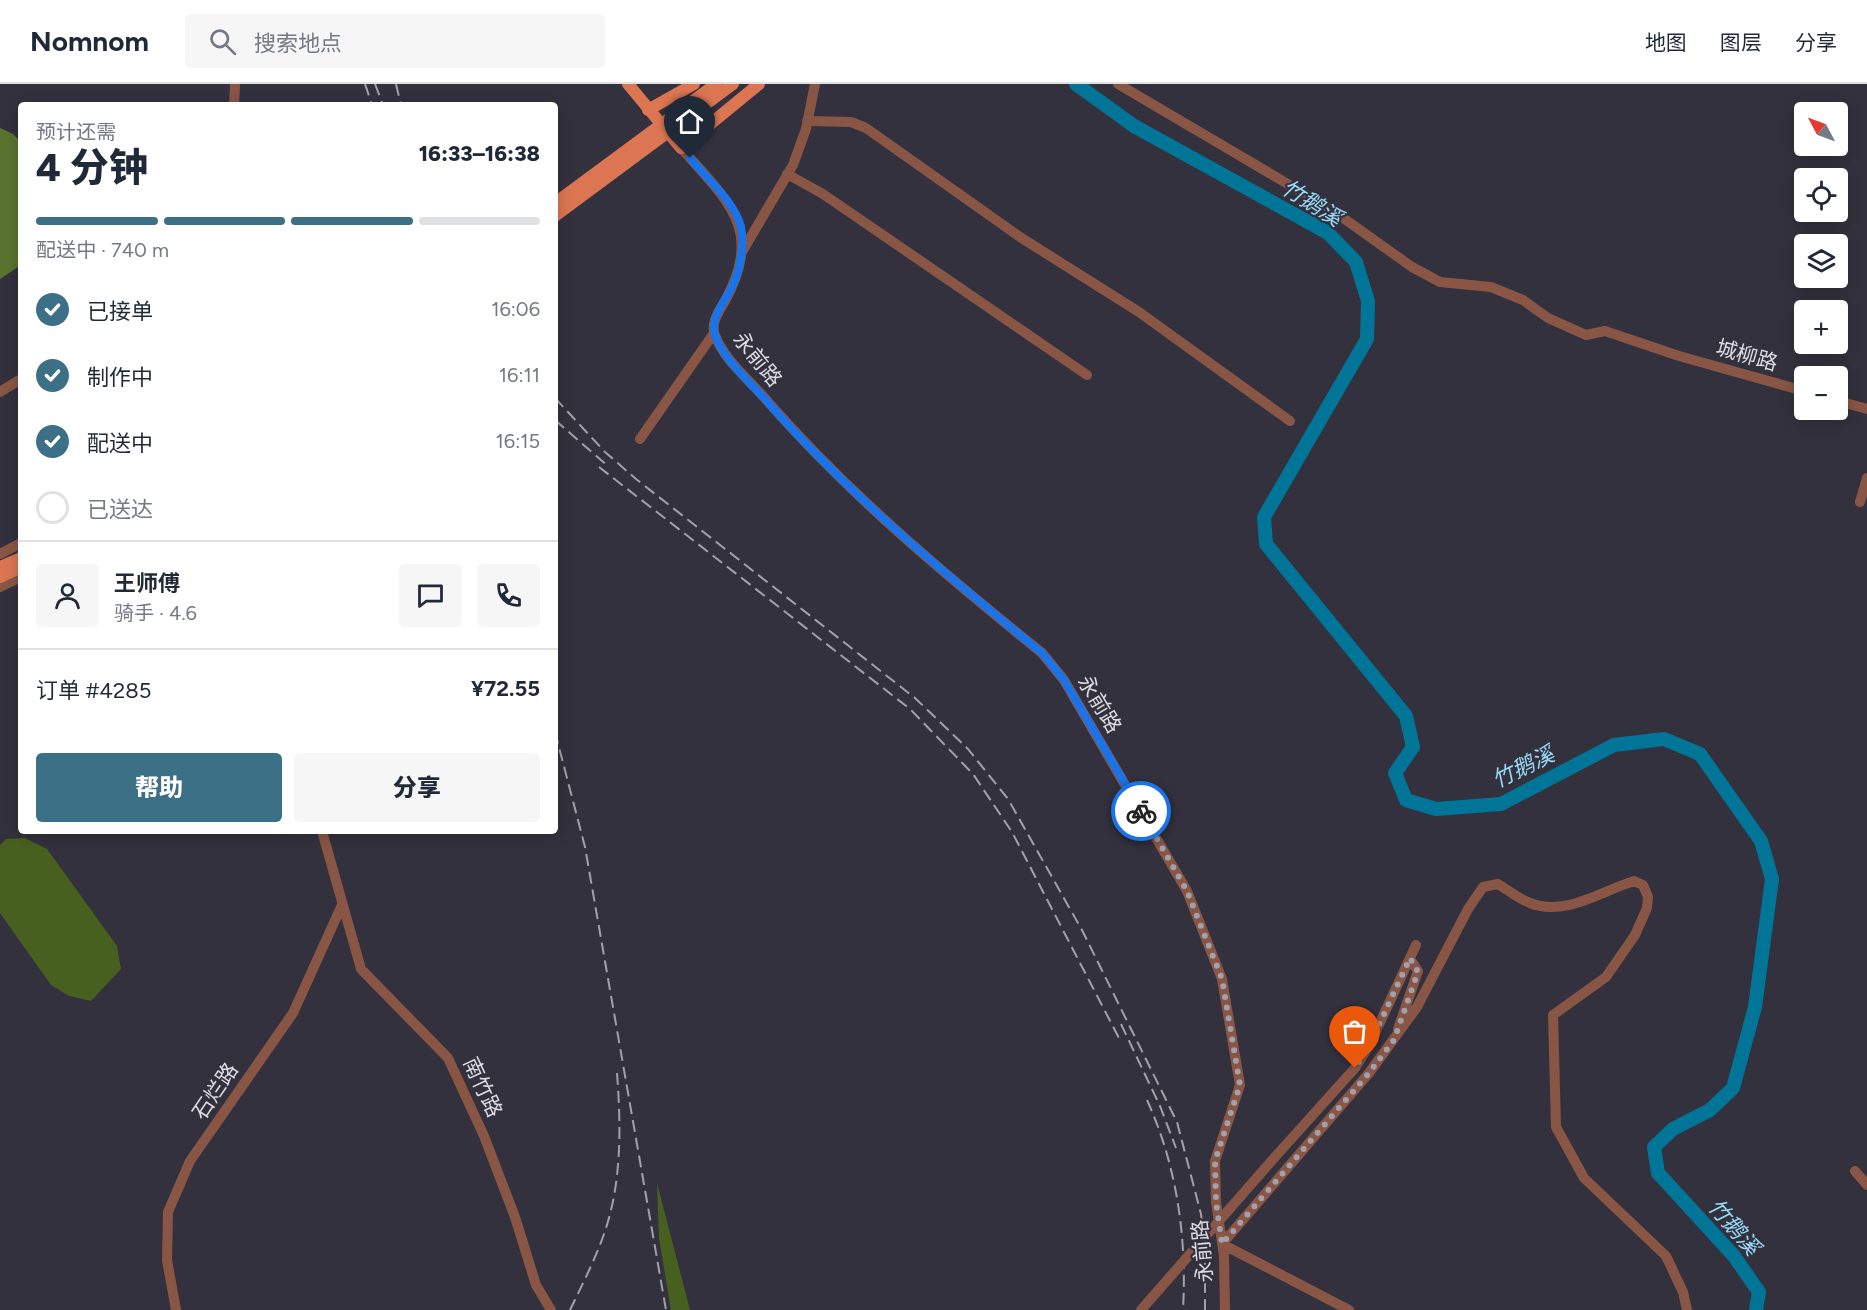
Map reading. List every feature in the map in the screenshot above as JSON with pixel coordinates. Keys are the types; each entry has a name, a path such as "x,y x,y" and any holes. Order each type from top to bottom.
{"main road":[{"path":"628,84 681,148 759,84"},
{"path":"648,110 694,84"},
{"path":"558,201 716,84"},
{"path":"558,214 733,84"},
{"path":"0,567 18,559"},
{"path":"0,578 18,569"}],"street":[{"path":"234,102 235,84"},
{"path":"742,252 787,174 807,121 815,84"},
{"name":"城柳路","path":"1118,84 1332,210 1412,267 1440,282 1491,287 1523,300 1548,318 1586,335 1605,331 1679,356 1794,388"},
{"path":"807,121 851,122 866,128 1020,237 1139,312 1229,380 1290,421"},
{"name":"永前路","path":"681,148 730,207 741,227 742,252 734,284 716,318 714,333 726,354 801,441 869,508 1042,653 1064,680 1187,891 1222,979 1240,1085 1215,1161 1225,1310"},
{"path":"787,174 823,194 1087,375"},
{"path":"640,440 714,333"},
{"path":"0,392 18,381"},
{"path":"1848,404 1867,409"},
{"path":"1860,501 1867,478"},
{"path":"0,554 18,545"},
{"path":"0,587 18,578"},
{"name":"南竹路","path":"323,834 361,969 448,1058 484,1136 515,1217 536,1285 551,1310"},
{"path":"1349,1310 1222,1244 1369,1073 1394,1040 1417,1007 1468,909 1484,887 1498,884 1530,904 1553,908 1566,907 1634,881 1642,885 1648,897 1647,908 1635,935 1606,977 1553,1015 1556,1128 1584,1178 1666,1256 1683,1292 1687,1310"},
{"name":"石烂路","path":"176,1310 167,1260 168,1212 190,1161 293,1013 342,905"},
{"path":"1141,1310 1355,1068 1370,1044 1416,945"},
{"path":"1394,1040 1418,972 1410,958"},
{"path":"1856,1171 1867,1185"}],"green space":[{"path":"0,128 18,139 18,267 0,279"},
{"path":"25,838 47,849 117,946 121,969 91,1001 69,996 51,985 0,913 0,845 6,839"},
{"path":"657,1183 690,1310 671,1310 659,1238"}],"waterway":[{"name":"竹鹅溪","path":"1076,84 1134,126 1328,233 1356,262 1368,301 1367,339 1264,517 1266,544 1406,716 1413,747 1395,773 1406,800 1436,809 1501,804 1614,745 1664,739 1700,754 1761,841 1772,879 1755,1007 1733,1088 1710,1110 1673,1129 1654,1147 1658,1173 1734,1256 1759,1292 1756,1310"}],"railway":[{"path":"365,84 371,102"},
{"path":"375,84 382,102"},
{"path":"396,84 400,102"},
{"path":"558,401 605,452 636,479 915,698 968,749 1008,799 1083,932 1177,1122 1201,1214 1205,1252 1205,1310"},
{"path":"558,423 609,467"},
{"path":"599,467 910,709 973,774 1012,832 1120,1040"},
{"path":"558,744 585,847 666,1310"},
{"path":"1121,1024 1160,1106 1176,1148"},
{"path":"570,1310 600,1244 614,1195 619,1154 617,1073"},
{"path":"1147,1100 1166,1151 1178,1203 1183,1256 1183,1310"}],"way so far":[{"path":"1141,811 1187,891 1222,979 1240,1085 1224,1127 1215,1161 1216,1202 1222,1244 1369,1073 1394,1040 1418,972 1410,958 1370,1044 1355,1068"}],"route":[{"path":"690,158 730,207 741,227 742,252 734,284 716,318 714,333 726,354 801,441 869,508 1042,653 1064,680 1141,811"}]}
